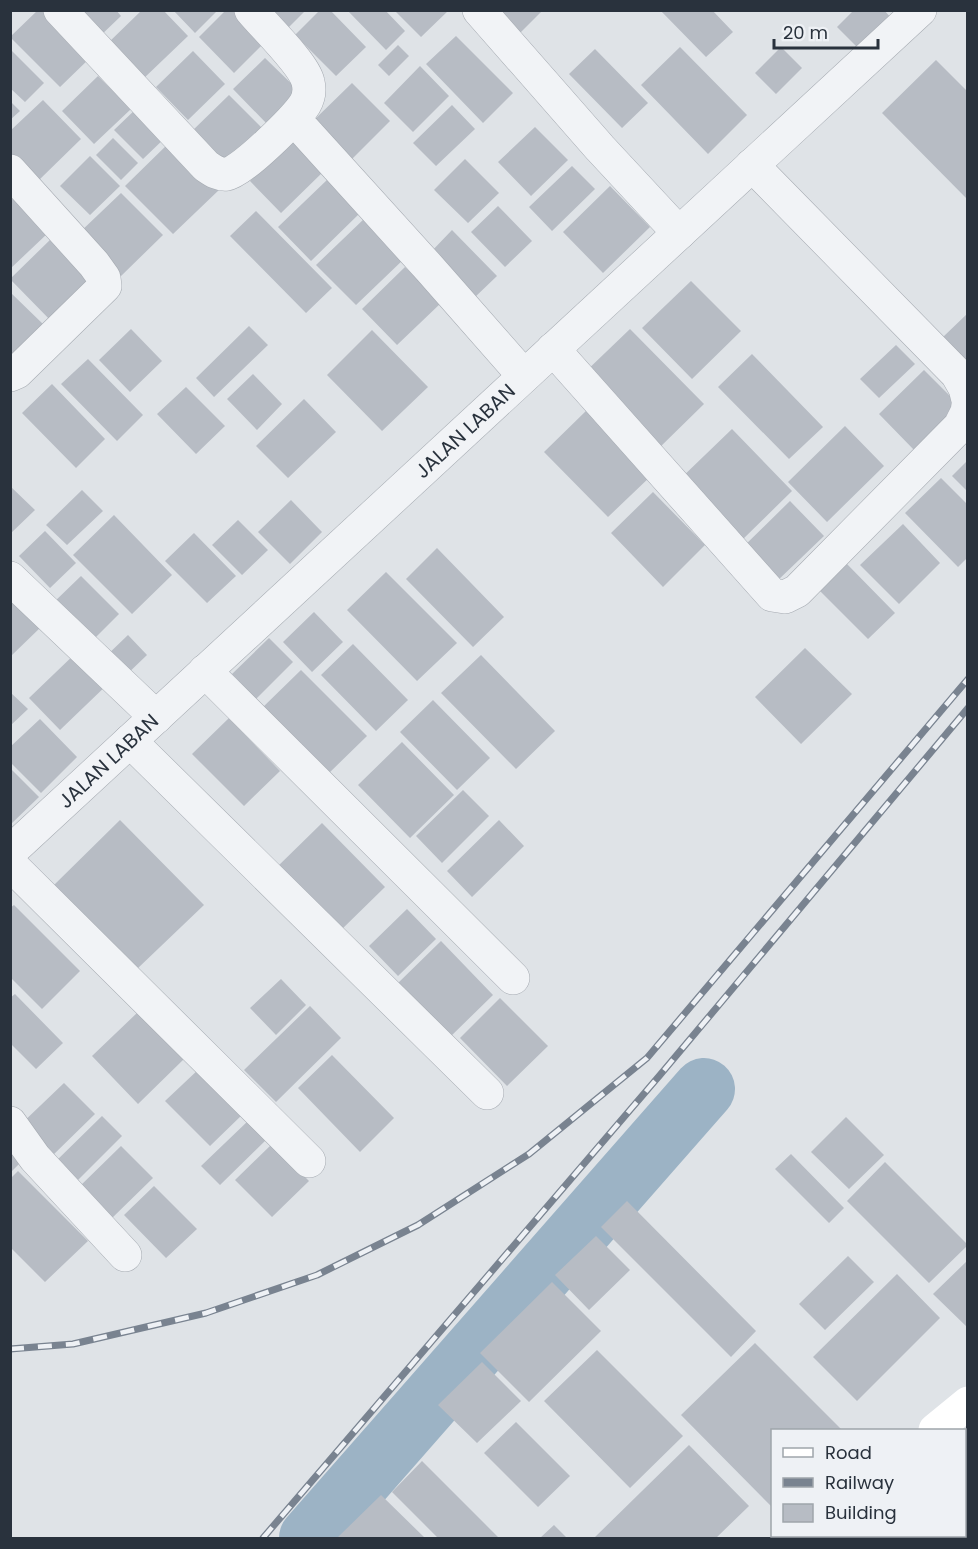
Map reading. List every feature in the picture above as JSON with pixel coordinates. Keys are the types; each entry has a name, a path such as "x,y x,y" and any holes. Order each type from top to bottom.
{"main road":[{"path":"937,1429 968,1404"}],"street":[{"path":"60,10 214,172 226,174 240,169 294,119 306,103 309,93 305,73 251,10"},
{"path":"478,10 678,233"},
{"name":"JALAN LABAN","path":"10,852 920,10"},
{"path":"294,119 524,376"},
{"path":"752,165 957,374 965,388 968,400"},
{"path":"10,171 94,264 104,278 105,286 17,372 10,375"},
{"path":"553,350 772,595 785,597 797,591 960,426 968,405"},
{"path":"10,578 156,717"},
{"path":"205,671 513,978"},
{"path":"130,741 486,1093"},
{"path":"10,864 309,1161"},
{"path":"10,1123 35,1158 125,1255"}],"building":[{"path":"38,10 45,10 91,57 60,87 10,37"},
{"path":"69,10 116,10 121,16 97,39"},
{"path":"142,10 163,10 188,36 142,80 107,44"},
{"path":"173,10 218,10 195,33"},
{"path":"226,10 232,10 264,43 234,73 199,37"},
{"path":"271,10 306,10 288,28"},
{"path":"320,10 330,10 366,47 336,76 295,35"},
{"path":"347,10 385,10 405,31 386,50"},
{"path":"394,10 449,10 421,37"},
{"path":"493,10 543,10 517,36"},
{"path":"660,10 712,10 733,32 706,57"},
{"path":"854,10 884,10 892,19 860,50 837,27"},
{"path":"456,36 513,93 483,123 426,64"},
{"path":"398,45 409,56 389,76 378,65"},
{"path":"680,47 747,115 708,154 641,85"},
{"path":"781,47 802,68 776,94 755,73"},
{"path":"10,49 44,83 25,102 10,88"},
{"path":"595,49 648,103 622,128 569,74"},
{"path":"193,51 225,84 188,120 156,87"},
{"path":"265,58 301,93 268,125 233,89"},
{"path":"936,60 968,92 968,200 882,113"},
{"path":"420,66 449,96 413,132 384,103"},
{"path":"98,76 131,109 94,144 62,111"},
{"path":"352,83 390,121 351,160 313,121"},
{"path":"229,95 262,128 223,166 190,133"},
{"path":"43,100 81,139 38,181 10,153 10,131"},
{"path":"10,101 20,111 10,120"},
{"path":"452,105 475,129 436,166 413,143"},
{"path":"138,107 167,136 143,159 114,130"},
{"path":"535,127 568,160 531,196 498,162"},
{"path":"113,138 138,163 121,180 96,155"},
{"path":"294,138 325,170 281,213 250,181"},
{"path":"172,140 220,189 173,234 125,186"},
{"path":"90,156 120,186 90,215 60,186"},
{"path":"465,159 499,193 468,223 434,190"},
{"path":"572,166 595,189 552,231 529,207"},
{"path":"328,179 361,212 311,261 278,227"},
{"path":"610,186 650,227 603,273 563,232"},
{"path":"121,193 163,235 120,277 78,234"},
{"path":"14,198 48,233 10,269 10,201"},
{"path":"498,206 532,241 505,267 471,232"},
{"path":"256,211 332,288 306,313 230,236"},
{"path":"365,218 405,258 356,305 316,265"},
{"path":"452,230 497,276 473,299 429,254"},
{"path":"52,238 96,283 54,324 10,279"},
{"path":"405,267 441,303 397,345 362,309"},
{"path":"691,281 741,331 692,379 642,328"},
{"path":"10,292 45,326 10,359"},
{"path":"968,313 968,362 943,337"},
{"path":"249,326 268,345 214,397 196,378"},
{"path":"131,329 162,361 130,392 99,360"},
{"path":"630,329 704,404 656,451 581,376"},
{"path":"372,330 428,387 382,431 327,375"},
{"path":"896,345 915,364 879,398 860,379"},
{"path":"752,354 823,427 789,459 718,387"},
{"path":"88,359 143,415 117,441 61,384"},
{"path":"924,370 961,407 915,451 879,414"},
{"path":"253,374 282,404 257,430 227,399"},
{"path":"52,384 105,439 76,468 22,413"},
{"path":"186,387 225,426 196,454 157,414"},
{"path":"304,399 336,432 288,478 256,446"},
{"path":"588,409 652,475 608,517 544,452"},
{"path":"845,426 884,466 827,522 788,482"},
{"path":"732,429 792,491 739,543 677,482"},
{"path":"968,460 968,492 952,476"},
{"path":"941,478 968,505 968,557 958,567 905,513"},
{"path":"10,486 35,510 10,534"},
{"path":"82,490 103,511 67,545 46,525"},
{"path":"653,492 705,545 663,587 611,533"},
{"path":"291,500 322,532 290,564 258,532"},
{"path":"790,501 824,536 775,583 741,549"},
{"path":"114,515 172,575 132,614 73,555"},
{"path":"238,520 268,550 242,575 212,545"},
{"path":"903,524 940,563 899,604 860,565"},
{"path":"45,531 76,563 50,588 19,556"},
{"path":"194,533 236,576 207,603 165,561"},
{"path":"437,548 504,617 473,647 406,579"},
{"path":"846,563 895,613 868,639 819,590"},
{"path":"386,572 457,643 417,681 347,610"},
{"path":"81,576 119,614 90,643 52,604"},
{"path":"10,591 43,625 10,657"},
{"path":"314,612 343,642 312,672 283,642"},
{"path":"128,635 147,655 122,679 103,659"},
{"path":"269,638 293,662 256,699 232,674"},
{"path":"353,644 408,700 376,731 321,675"},
{"path":"805,648 852,694 801,744 755,697"},
{"path":"80,649 111,681 60,730 29,698"},
{"path":"481,655 555,731 516,769 441,693"},
{"path":"301,670 367,736 326,776 261,709"},
{"path":"10,692 28,709 10,726"},
{"path":"433,700 490,758 457,790 400,732"},
{"path":"229,718 280,771 244,806 192,754"},
{"path":"40,719 77,757 41,793 10,762 10,747"},
{"path":"402,742 454,795 410,838 358,785"},
{"path":"10,768 39,797 10,825"},
{"path":"463,790 489,816 442,863 416,836"},
{"path":"120,820 204,905 137,969 54,885"},
{"path":"499,820 524,846 472,897 447,871"},
{"path":"322,823 385,887 338,933 275,869"},
{"path":"14,905 80,971 42,1009 10,977 10,908"},
{"path":"407,909 436,939 398,976 369,946"},
{"path":"441,941 493,995 448,1039 396,985"},
{"path":"281,979 306,1005 276,1035 250,1008"},
{"path":"15,994 63,1043 36,1069 10,1043 10,998"},
{"path":"500,998 548,1046 507,1086 460,1038"},
{"path":"310,1006 341,1038 276,1102 244,1070"},
{"path":"138,1012 184,1059 138,1104 92,1056"},
{"path":"332,1055 394,1118 360,1152 298,1088"},
{"path":"200,1068 244,1113 210,1146 165,1101"},
{"path":"64,1083 95,1114 50,1158 18,1127"},
{"path":"102,1116 122,1136 72,1186 52,1165"},
{"path":"846,1117 884,1155 849,1189 811,1152"},
{"path":"249,1120 267,1139 220,1185 201,1166"},
{"path":"272,1144 309,1181 272,1217 235,1180"},
{"path":"121,1146 153,1178 110,1220 78,1188"},
{"path":"10,1152 21,1162 10,1173"},
{"path":"791,1154 844,1208 829,1223 775,1169"},
{"path":"885,1162 968,1245 929,1283 847,1201"},
{"path":"18,1171 88,1241 45,1282 10,1247 10,1179"},
{"path":"154,1186 197,1229 166,1258 124,1215"},
{"path":"627,1201 756,1331 731,1357 601,1227"},
{"path":"596,1236 630,1270 589,1310 555,1275"},
{"path":"848,1256 874,1282 825,1330 799,1304"},
{"path":"968,1260 968,1328 933,1294"},
{"path":"897,1274 940,1318 857,1401 813,1357"},
{"path":"552,1282 601,1331 529,1402 480,1353"},
{"path":"755,1343 841,1429 771,1429 771,1506 681,1415"},
{"path":"597,1350 683,1436 630,1488 544,1401"},
{"path":"482,1362 521,1401 477,1443 438,1405"},
{"path":"516,1422 570,1476 538,1507 484,1453"},
{"path":"689,1445 749,1506 716,1538 594,1538"},
{"path":"422,1461 499,1538 438,1538 392,1492"},
{"path":"381,1495 425,1538 337,1538"},
{"path":"554,1525 567,1538 540,1538"}],"waterway":[{"path":"310,1538 704,1089"}],"railway":[{"path":"10,1349 73,1344 206,1313 317,1275 418,1225 529,1154 647,1058 968,679"},
{"path":"263,1538 660,1075 968,708"}]}
